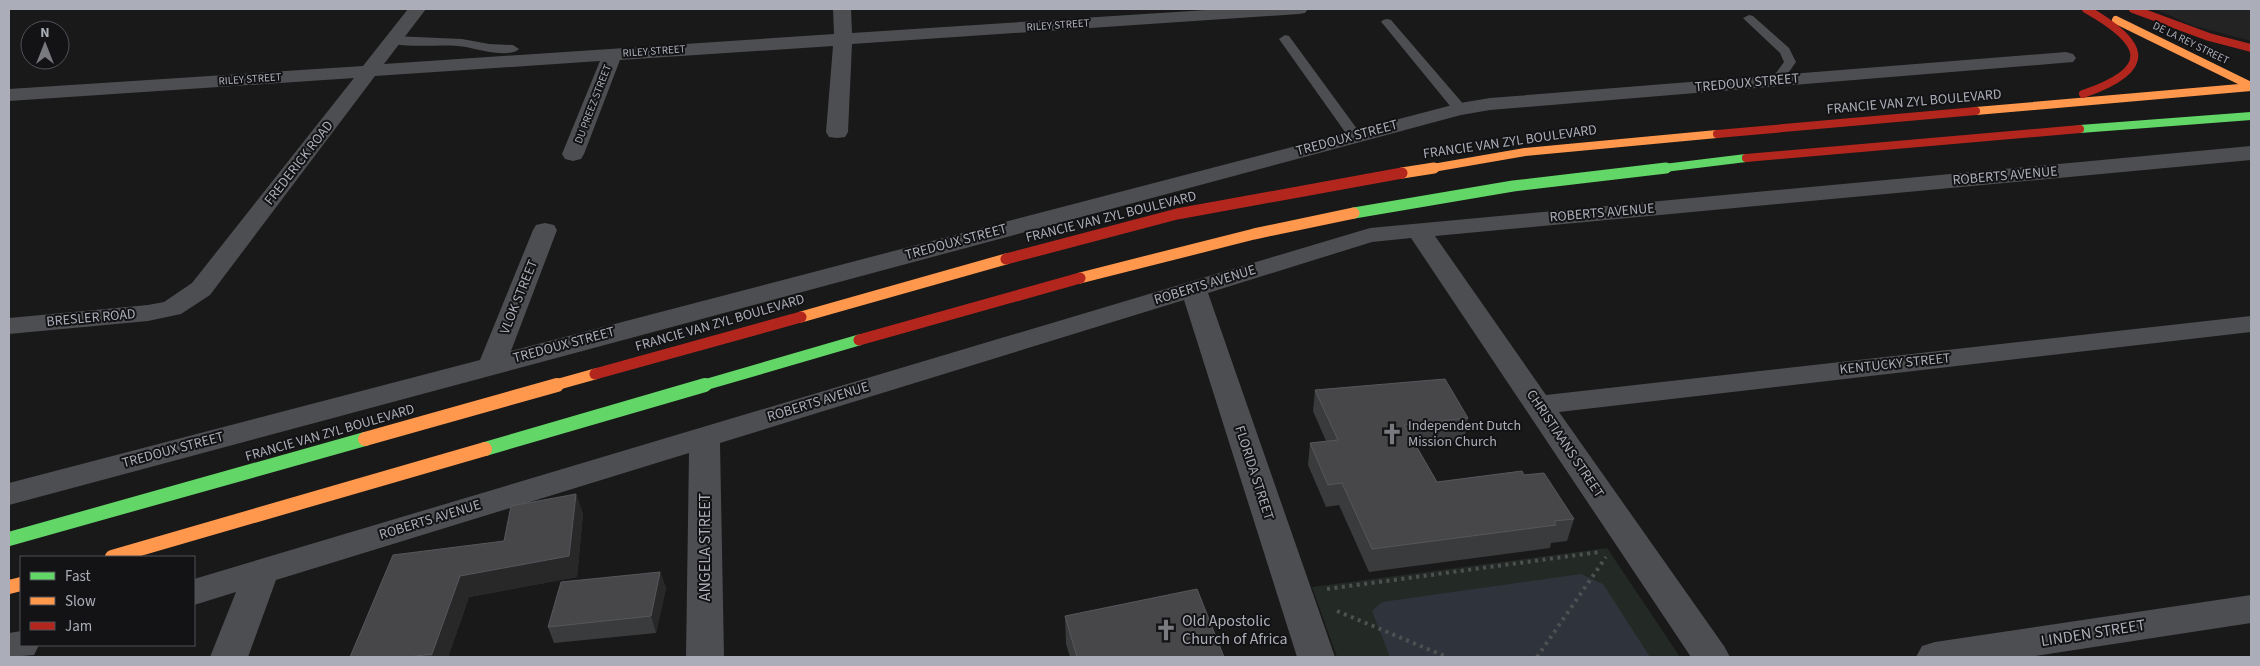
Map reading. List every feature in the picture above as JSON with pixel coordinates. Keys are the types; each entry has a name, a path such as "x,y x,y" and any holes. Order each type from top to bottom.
{"main road":[{"path":"2030,107 2094,91 2120,79 2131,69 2136,58 2128,38 2086,9"},
{"name":"DE LA REY STREET","path":"2092,9 2251,86"},
{"name":"DE LA REY STREET","path":"2124,9 2209,49"},
{"path":"2133,9 2209,37 2251,48"},
{"name":"FRANCIE VAN ZYL BOULEVARD","path":"9,538 1010,258 1177,214 1388,174 1525,152 2251,86"},
{"path":"115,556 1027,291 1215,243 1404,204 1548,181 1723,159 2251,116"}],"street":[{"name":"FREDERICK ROAD","path":"172,308 201,290 417,9"},
{"path":"837,132 843,39 842,9"},
{"name":"RILEY STREET","path":"9,95 1299,9"},
{"name":"DU PREEZ STREET","path":"573,154 613,54"},
{"name":"TREDOUX STREET","path":"9,494 492,364 1460,109 1490,104 2066,58"},
{"name":"ROBERTS AVENUE","path":"195,592 1370,235 2251,153"},
{"name":"VLOK STREET","path":"492,364 545,230"},
{"name":"CHRISTIAANS STREET","path":"1418,230 1712,657"},
{"name":"FLORIDA STREET","path":"1193,288 1305,591 1316,657"},
{"name":"BRESLER ROAD","path":"9,326 148,313 172,308"},
{"name":"KENTUCKY STREET","path":"1538,405 2251,324"},
{"name":"ANGELA STREET","path":"705,436 705,657"},
{"path":"229,657 262,571"},
{"name":"LINDEN STREET","path":"1935,657 2251,609"}],"lane":[{"path":"1749,18 1785,51 1790,62 1777,80"},
{"path":"1387,22 1460,109"},
{"path":"1285,39 1355,136"},
{"path":"393,40 462,43 489,48 513,49"}],"path":[{"path":"1305,591 1612,551 1600,563 1536,657"},
{"path":"1305,591 1446,657"}],"shaded area":[{"path":"2155,9 2251,9 2251,41 2194,26"},
{"path":"1607,548 1680,657 1337,657 1312,587"},
{"path":"1581,574 1603,584 1650,657 1390,657 1372,611 1382,602"}],"building":[{"path":"1445,379 1468,418 1404,425 1437,482 1522,471 1524,475 1544,473 1574,519 1554,521 1556,525 1372,549 1342,483 1328,485 1310,443 1338,440 1315,390"},
{"path":"576,494 569,556 460,576 432,654 408,657 350,657 393,555 504,541 511,506"},
{"path":"660,572 651,616 548,627 561,582"},
{"path":"1197,589 1224,657 1077,657 1065,616"}],"traffic: fast":[{"path":"2080,129 2251,116"},
{"path":"1354,213 1513,186 1746,158"},
{"path":"485,449 859,340"},
{"path":"9,539 365,439"}],"traffic: slow":[{"path":"2116,20 2251,86"},
{"path":"1976,111 2251,87"},
{"path":"1402,173 1525,152 1717,134"},
{"path":"1080,278 1254,234 1354,213"},
{"path":"801,317 1006,259"},
{"path":"365,439 595,374"},
{"path":"115,556 485,449"},
{"path":"9,587 20,584"}],"traffic: jam":[{"path":"2083,94 2104,86 2124,74 2131,67 2134,58 2134,48 2127,37 2108,21 2086,9"},
{"path":"2133,9 2209,37 2251,48"},
{"path":"1717,134 1976,111"},
{"path":"1746,158 2080,129"},
{"path":"1006,259 1177,214 1402,173"},
{"path":"859,340 1080,278"},
{"path":"595,374 801,317"}],"place":[{"name":"Independent Dutch Mission Church","path":"1392,434"},
{"name":"Old Apostolic Church of Africa","path":"1166,630"}]}
